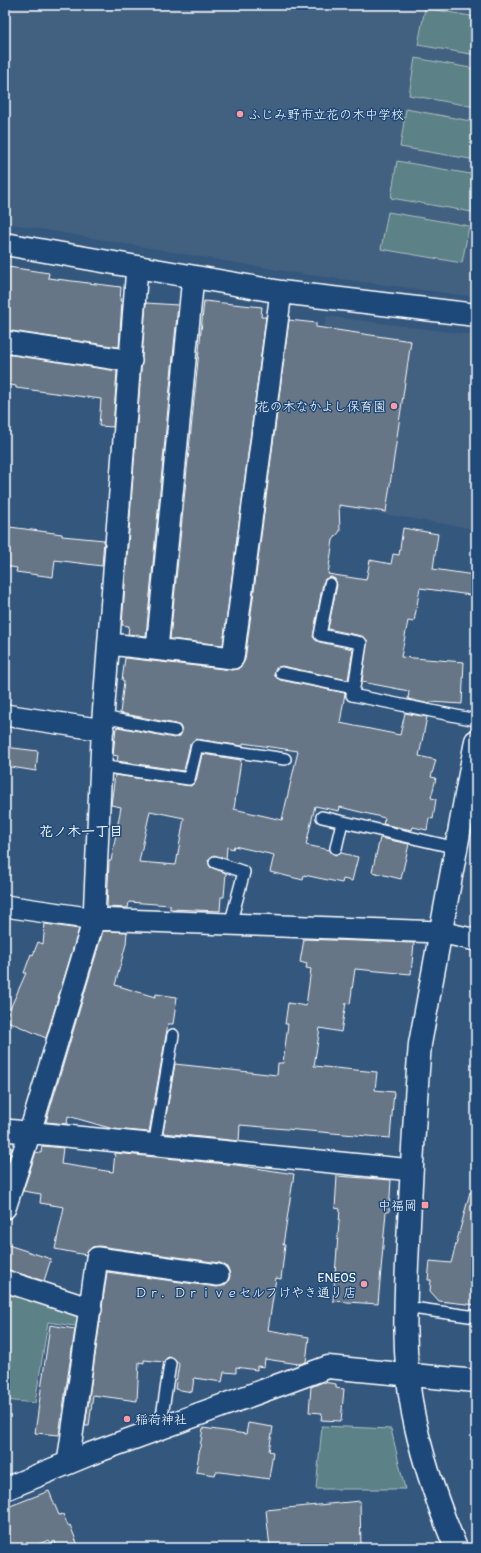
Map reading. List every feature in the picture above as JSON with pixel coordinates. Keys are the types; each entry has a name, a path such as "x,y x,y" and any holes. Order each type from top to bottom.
{"street":[{"path":"5,244 281,292 476,314"},
{"path":"5,1208 30,1132 94,919 100,766 138,267"},
{"path":"157,649 193,277"},
{"path":"110,644 233,658 281,292"},
{"path":"5,342 130,361"},
{"path":"5,714 103,724"},
{"path":"456,1548 424,1457 413,1413 408,1375 405,1307 420,1044 476,741"},
{"path":"5,906 94,919 440,932 476,940"},
{"path":"5,1130 154,1146 412,1170"},
{"path":"68,1463 98,1258 218,1275"},
{"path":"5,1281 91,1309"},
{"path":"5,1489 68,1463 328,1367 476,1381"}],"lane":[{"path":"330,584 320,635 362,643 352,695 476,720"},
{"path":"281,673 354,688"},
{"path":"103,724 175,731"},
{"path":"100,766 189,779 197,746 285,759"},
{"path":"322,817 457,848"},
{"path":"336,848 342,822"},
{"path":"215,862 244,872 230,925"},
{"path":"154,1146 173,1035"},
{"path":"405,1307 476,1317"},
{"path":"160,1429 170,1364"}],"shaded area":[{"name":"ふじみ野市立花の木中学校","path":"5,5 476,5 476,297 295,273 5,223"},
{"name":"花の木なかよし保育園","path":"326,316 473,335 476,340 475,529 297,500"}],"green space":[{"path":"425,8 476,17 476,55 418,45"},
{"path":"415,58 476,69 476,107 409,95"},
{"path":"406,109 476,122 476,160 400,147"},
{"path":"397,161 476,175 476,187 472,212 391,198"},
{"path":"388,212 469,226 462,263 381,249"},
{"path":"5,1288 83,1314 81,1327 48,1322 35,1403 5,1400"},
{"path":"322,1426 391,1429 405,1489 316,1489"}],"building":[{"path":"8,267 49,273 48,278 121,287 120,301 122,301 119,347 5,330 5,287"},
{"path":"204,301 262,307 261,317 266,317 223,645 170,639"},
{"path":"146,303 178,305 146,636 128,634 129,626 122,625"},
{"path":"289,320 316,323 316,327 411,341 386,512 339,505 340,531 333,540 328,574 366,580 370,560 391,564 393,554 399,555 403,528 438,534 433,569 474,575 470,595 420,588 414,622 408,621 401,657 464,662 462,704 430,702 430,704 408,699 409,691 362,682 367,640 362,636 328,629 337,585 335,579 331,577 325,579 323,583 313,637 319,642 353,649 348,680 282,666 276,668 274,675 280,680 345,693 340,723 400,735 405,713 427,717 419,756 436,760 431,777 436,778 431,798 436,799 433,819 429,818 427,830 413,827 412,830 383,824 385,818 340,807 339,811 315,806 306,845 330,850 335,855 341,853 358,857 352,881 343,879 342,883 304,875 303,880 270,872 274,855 234,846 233,849 227,847 226,859 214,855 208,860 210,867 226,873 224,897 221,897 220,911 170,909 170,905 129,902 128,908 107,907 109,861 111,861 121,807 111,805 115,775 191,786 196,781 202,754 241,760 234,809 282,820 298,751 243,743 243,746 195,739 190,744 184,771 117,761 118,756 113,755 116,728 118,727 174,738 180,736 182,732 180,726 176,724 120,713 125,658 232,670 238,669 245,660","holes":["150,811 184,818 176,865 139,862"]},
{"path":"5,354 117,371 113,427 99,426 101,399 16,388 16,386 5,384"},
{"path":"10,527 62,534 62,536 104,540 102,566 55,560 53,577 16,572 17,568 5,566 5,536 8,536"},
{"path":"5,747 38,751 36,771 5,766"},
{"path":"380,838 409,844 401,879 372,872"},
{"path":"45,924 79,929 46,1038 5,1020 26,973 24,973 31,954 33,955 38,942 43,944"},
{"path":"103,931 127,932 126,944 115,985 155,997 156,994 177,997 173,1024 168,1024 149,1132 113,1129 68,1116 67,1124 46,1122"},
{"path":"304,939 414,943 411,974 355,969 350,1004 346,1003 341,1032 320,1028 314,1066 377,1072 375,1090 394,1092 390,1138 240,1125 239,1141 163,1133 175,1064 277,1075 278,1063 283,1063 288,1024 285,1024 288,1003 306,1006 311,969 306,968 307,964 300,962"},
{"path":"42,1146 63,1148 61,1164 113,1172 115,1153 236,1165 294,1174 283,1245 285,1245 281,1279 276,1278 268,1330 309,1337 306,1362 299,1364 265,1359 264,1367 257,1366 257,1370 236,1367 236,1373 224,1372 222,1382 194,1378 192,1392 175,1389 179,1364 174,1358 168,1357 163,1362 144,1360 144,1363 139,1362 137,1401 93,1395 89,1426 85,1426 107,1272 217,1287 223,1286 228,1282 230,1276 226,1266 220,1263 99,1246 92,1247 86,1255 55,1249 64,1207 40,1203 41,1194 23,1191 36,1152 41,1153"},
{"path":"5,1147 12,1148 5,1170"},
{"path":"337,1176 391,1180 389,1212 386,1212 378,1304 333,1301 340,1209 335,1208"},
{"path":"470,1192 476,1193 476,1305 439,1301 430,1291 431,1280 428,1280 430,1261 451,1263"},
{"path":"5,1244 51,1259 44,1281 5,1269"},
{"path":"50,1325 75,1329 59,1435 35,1433"},
{"path":"323,1382 336,1384 336,1388 344,1389 341,1421 321,1420 322,1413 309,1412 311,1387"},
{"path":"248,1423 273,1427 269,1451 273,1452 269,1479 221,1472 216,1472 215,1475 196,1472 203,1428 246,1434"},
{"path":"49,1491 59,1515 63,1514 68,1526 70,1525 79,1548 57,1548 55,1541 51,1543 49,1540 28,1548 5,1548 5,1508"},
{"path":"360,1501 361,1548 270,1548 266,1510"}],"place":[{"name":"ふじみ野市立花の木中学校","path":"240,114"},
{"name":"花の木なかよし保育園","path":"394,406"},
{"name":"中福岡","path":"425,1205"},
{"name":"ENEOS Ｄｒ．Ｄｒｉｖｅセルフけやき通り店","path":"364,1284"},
{"name":"稲荷神社","path":"127,1419"}],"district":[{"name":"花ノ木一丁目","path":"81,831"}]}
